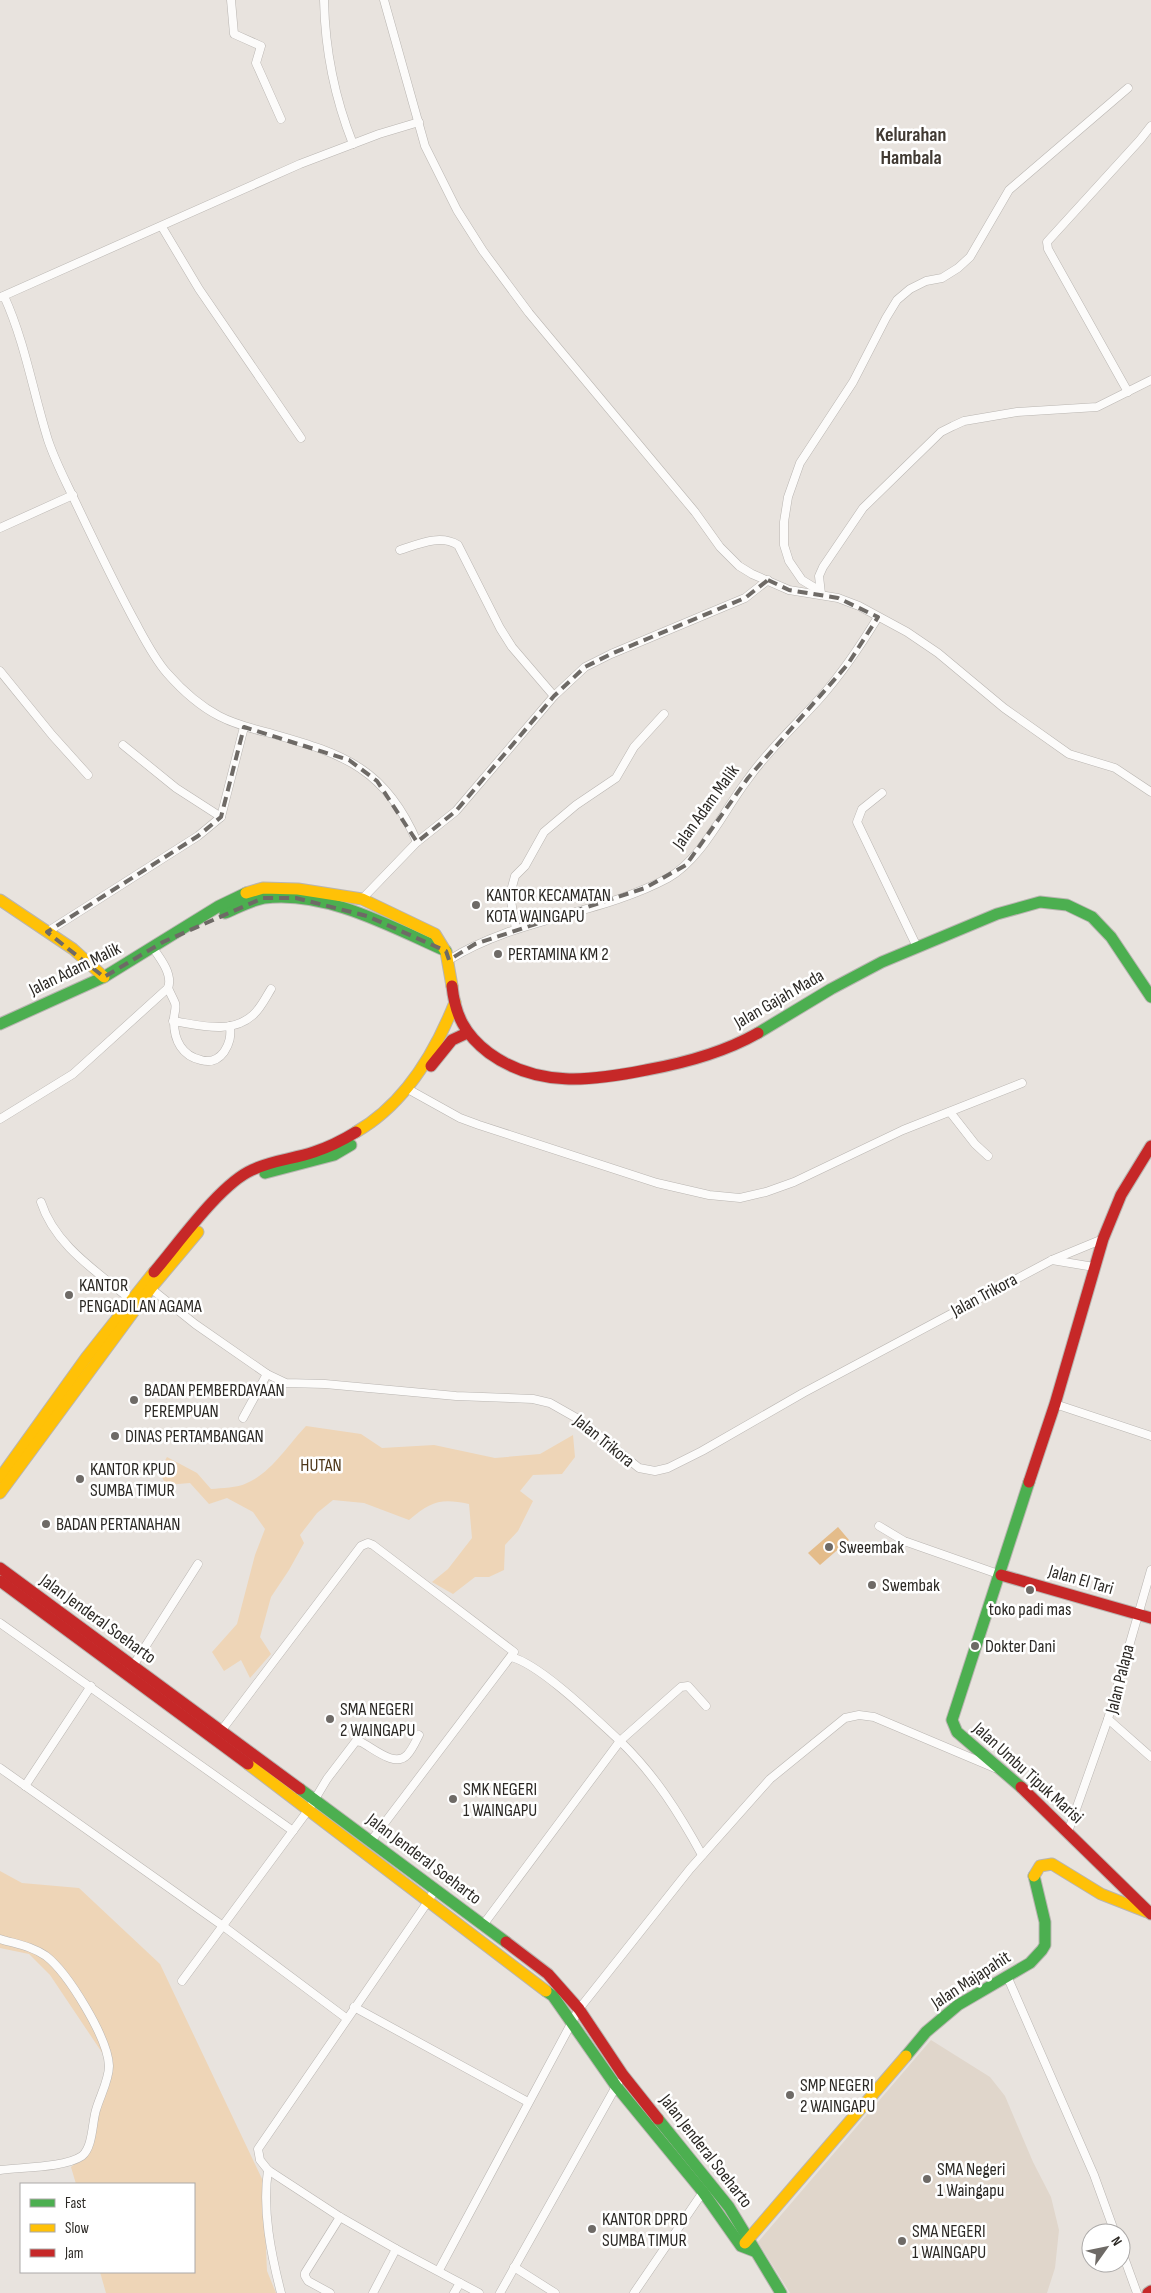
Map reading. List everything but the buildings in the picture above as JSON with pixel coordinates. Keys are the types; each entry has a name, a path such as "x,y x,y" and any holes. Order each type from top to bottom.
{"main road":[{"name":"Jalan Adam Malik","path":"0,1024 104,977 220,906 240,896 263,888 298,889 362,899 435,934 441,940 447,956"},
{"name":"Jalan Adam Malik","path":"158,945 239,906 263,898 286,896 336,906 367,916 447,956"},
{"path":"0,900 73,948 104,977"},
{"name":"Jalan Gajah Mada","path":"447,956 458,1016 468,1033 487,1051 501,1060 536,1076 579,1080 612,1077 685,1062 727,1048 765,1029 852,977 917,947 1000,913 1041,902 1055,902 1091,916 1100,924 1151,998"},
{"path":"409,1090 437,1043 454,1002"},
{"path":"0,1478 62,1402 148,1285 235,1180 256,1168 340,1143 370,1122 409,1090 442,1049 452,1040 468,1033"},
{"name":"Jalan Umbu Tipuk Marisi","path":"1151,1146 1121,1196 1103,1239 1055,1404 1001,1575 952,1720 957,1732 1004,1771 1151,1914"},
{"path":"0,1493 131,1300 148,1285"},
{"name":"Jalan Jenderal Soeharto","path":"0,1568 130,1670 312,1805 371,1841 548,1974 579,2009 623,2075 729,2207 746,2242"},
{"name":"Jalan El Tari","path":"1001,1575 1151,1618"},
{"name":"Jalan Jenderal Soeharto","path":"0,1581 220,1731 429,1900 553,1996 573,2021 616,2086 746,2242"},
{"name":"Jalan Majapahit","path":"746,2242 919,2039 952,2010 1035,1959 1044,1945 1044,1922 1034,1880 1036,1870 1040,1866 1052,1864 1101,1894 1151,1914"},
{"path":"746,2242 754,2251 781,2293"}],"street":[{"path":"231,0 234,34 261,46 256,63 281,119"},
{"path":"324,0 324,28 329,56 346,125 353,144"},
{"path":"384,0 425,146 448,194 483,251 529,313 696,512 720,547 739,566 752,574 789,590 821,593 838,598 878,617 926,644 1004,708 1069,754 1115,768 1151,792"},
{"path":"821,593 802,580 789,561 784,544 784,522 788,497 800,463 822,433 861,368 897,300 910,289 926,281 942,278 958,268 970,257 1009,190 1128,88"},
{"path":"417,842 401,813 377,780 349,760 274,734 244,727 218,716 182,688 165,671 117,588 49,442 18,327 2,297 300,164 419,122"},
{"path":"1128,392 1048,249 1047,242 1151,126"},
{"path":"162,226 199,289 301,438"},
{"path":"821,593 819,576 823,567 863,508 941,432 964,421 1008,413 1097,407 1151,380"},
{"path":"0,528 73,495"},
{"path":"400,550 441,538 450,540 458,545 500,628 512,647 554,696"},
{"path":"362,899 417,842 456,810 554,696 585,668 611,654 745,598 768,580"},
{"name":"Jalan Adam Malik","path":"447,956 516,929 576,913 645,888 670,877 686,865 748,778 848,664 878,617"},
{"path":"0,671 46,728 88,775"},
{"path":"516,929 511,901 515,876 525,866 544,832 576,805 616,778 634,747 664,714"},
{"path":"46,932 198,836 221,817 244,727"},
{"path":"122,746 176,788 221,817"},
{"path":"882,793 862,809 857,822 917,947"},
{"path":"158,945 161,959 169,978 168,988 175,1002 174,1021 177,1042 182,1050 190,1057 209,1062 217,1059 224,1051 231,1037 230,1026"},
{"path":"0,1119 74,1074 168,988"},
{"path":"174,1021 207,1027 230,1026 254,1014 271,989"},
{"path":"409,1090 460,1118 479,1125 624,1173 697,1193 729,1198 749,1197 794,1182 903,1130 1022,1083"},
{"path":"950,1112 975,1144 988,1156"},
{"path":"41,1202 53,1230 65,1244 131,1300"},
{"name":"Jalan Trikora","path":"148,1285 195,1324 267,1374 286,1383 325,1384 456,1396 533,1399 550,1403 580,1420 639,1468 655,1471 676,1464 949,1314 1052,1260 1103,1239"},
{"path":"1052,1260 1094,1267"},
{"path":"243,1418 267,1374"},
{"path":"1055,1404 1151,1436"},
{"path":"757,1420 763,1426"},
{"path":"879,1526 904,1541 1001,1575"},
{"path":"220,1731 362,1546 368,1543 514,1651 371,1841"},
{"path":"130,1670 198,1564"},
{"name":"Jalan Palapa","path":"1151,1570 1108,1719 1151,1757"},
{"path":"0,1623 293,1831"},
{"path":"511,1657 521,1660 543,1675 620,1741 649,1771 688,1829 702,1856"},
{"path":"25,1786 90,1686"},
{"path":"483,1925 620,1741 681,1687 688,1686 706,1706"},
{"path":"439,2270 579,2009 702,1856 770,1779 845,1718 859,1715 874,1717 1004,1771"},
{"path":"1068,1832 1108,1719"},
{"path":"182,1982 312,1805 327,1780 356,1741 391,1759 399,1760 406,1756 419,1735"},
{"path":"0,1768 223,1926 346,2018"},
{"path":"435,1889 258,2149 260,2160 268,2170 340,2217 478,2293"},
{"path":"0,1939 24,1944 45,1955 59,1968 100,2030 108,2054 109,2068 96,2110 89,2147 84,2154 73,2161 0,2170"},
{"path":"1008,1976 1094,2175 1111,2223"},
{"path":"354,2007 528,2102"},
{"path":"500,2293 623,2075"},
{"path":"268,2170 265,2188 268,2219 271,2245 281,2293"},
{"path":"634,2293 703,2192"},
{"path":"330,2293 308,2281 305,2273 340,2217"},
{"path":"373,2293 396,2249"},
{"path":"514,2267 555,2293"},
{"path":"1130,2273 1137,2293"},
{"path":"454,2293 460,2283"}],"highlighted area":[{"path":"768,580 789,590 838,598 878,617 848,664 748,778 686,865 645,888 475,944 449,960 446,951 367,916 296,898 263,898 163,942 104,977 47,932 198,836 221,817 244,727 349,760 377,781 417,842 456,811 554,696 585,667 611,654 745,598"}],"shaded area":[{"name":"Sweembak","path":"838,1527 849,1540 820,1565 808,1553"},
{"name":"SMA Negeri 1 Waingapu","path":"931,2040 990,2077 1005,2096 1033,2162 1051,2197 1059,2230 1055,2268 1047,2293 790,2293 758,2242"}],"green space":[{"name":"HUTAN","path":"306,1426 361,1434 382,1448 434,1445 495,1458 540,1454 573,1435 575,1457 562,1474 533,1475 520,1491 533,1501 518,1531 505,1545 504,1570 489,1577 475,1577 453,1594 432,1582 448,1569 472,1538 469,1504 444,1501 430,1505 409,1520 364,1503 333,1500 317,1513 300,1535 304,1543 271,1597 260,1637 271,1654 250,1678 241,1660 224,1671 212,1652 237,1624 255,1555 265,1529 253,1512 227,1498 209,1504 190,1483 166,1485 159,1471 167,1457 197,1473 211,1489 243,1485 256,1478 272,1465"},
{"path":"0,1871 22,1883 79,1888 160,1964 263,2181 267,2271 276,2293 106,2293 100,2273 195,2273 195,2183 76,2183 71,2167 88,2154 106,2066 103,2054 50,1975 29,1954 0,1948"}],"traffic: fast":[{"path":"0,1024 104,977 219,906 246,893"},
{"path":"225,913 264,898 287,897 311,900 358,913 446,951"},
{"path":"758,1033 831,989 882,962 997,914 1040,902 1067,905 1092,917 1111,937 1151,997"},
{"path":"265,1173 334,1155 351,1145"},
{"path":"1021,1787 957,1732 952,1720 1029,1482"},
{"path":"300,1789 506,1942"},
{"path":"906,2056 926,2032 958,2005 1030,1963 1042,1950 1045,1945 1045,1922 1034,1876"},
{"path":"546,1991 553,1996 616,2086 703,2192 741,2246 754,2251"},
{"path":"658,2119 729,2207 781,2293"}],"traffic: slow":[{"path":"246,893 263,888 298,889 362,899 435,934 446,952 452,986"},
{"path":"0,900 73,949 104,977"},
{"path":"356,1132 374,1120 404,1092 428,1058 455,1002"},
{"path":"0,1493 151,1288 198,1232"},
{"path":"0,1478 86,1358 154,1272"},
{"path":"248,1764 546,1991"},
{"path":"1034,1876 1040,1866 1052,1864 1101,1894 1147,1912"},
{"path":"745,2243 906,2056"}],"traffic: jam":[{"path":"452,986 453,996 463,1024 481,1046 507,1064 526,1072 546,1077 585,1079 661,1067 717,1052 758,1033"},
{"path":"431,1066 452,1040 467,1033"},
{"path":"154,1272 213,1201 240,1177 267,1164 320,1150 356,1132"},
{"path":"1029,1482 1055,1404 1103,1239 1121,1195 1151,1146"},
{"path":"0,1568 300,1789"},
{"path":"1001,1575 1151,1618"},
{"path":"0,1581 248,1764"},
{"path":"1021,1787 1151,1914"},
{"path":"506,1942 548,1974 579,2009 623,2075 658,2119"}],"place":[{"name":"KANTOR KECAMATAN KOTA WAINGAPU","path":"476,905"},
{"name":"PERTAMINA KM 2","path":"498,954"},
{"name":"KANTOR PENGADILAN AGAMA","path":"69,1295"},
{"name":"BADAN PEMBERDAYAAN PEREMPUAN","path":"134,1400"},
{"name":"DINAS PERTAMBANGAN","path":"115,1436"},
{"name":"KANTOR KPUD SUMBA TIMUR","path":"80,1479"},
{"name":"BADAN PERTANAHAN","path":"46,1524"},
{"name":"Sweembak","path":"829,1547"},
{"name":"Swembak","path":"872,1585"},
{"name":"toko padi mas","path":"1030,1590"},
{"name":"Dokter Dani","path":"975,1646"},
{"name":"SMA NEGERI 2 WAINGAPU","path":"330,1719"},
{"name":"SMK NEGERI 1 WAINGAPU","path":"453,1799"},
{"name":"SMP NEGERI 2 WAINGAPU","path":"790,2095"},
{"name":"SMA Negeri 1 Waingapu","path":"927,2179"},
{"name":"KANTOR DPRD SUMBA TIMUR","path":"592,2229"},
{"name":"SMA NEGERI 1 WAINGAPU","path":"902,2241"}],"district":[{"name":"Kelurahan Hambala","path":"911,146"}]}
